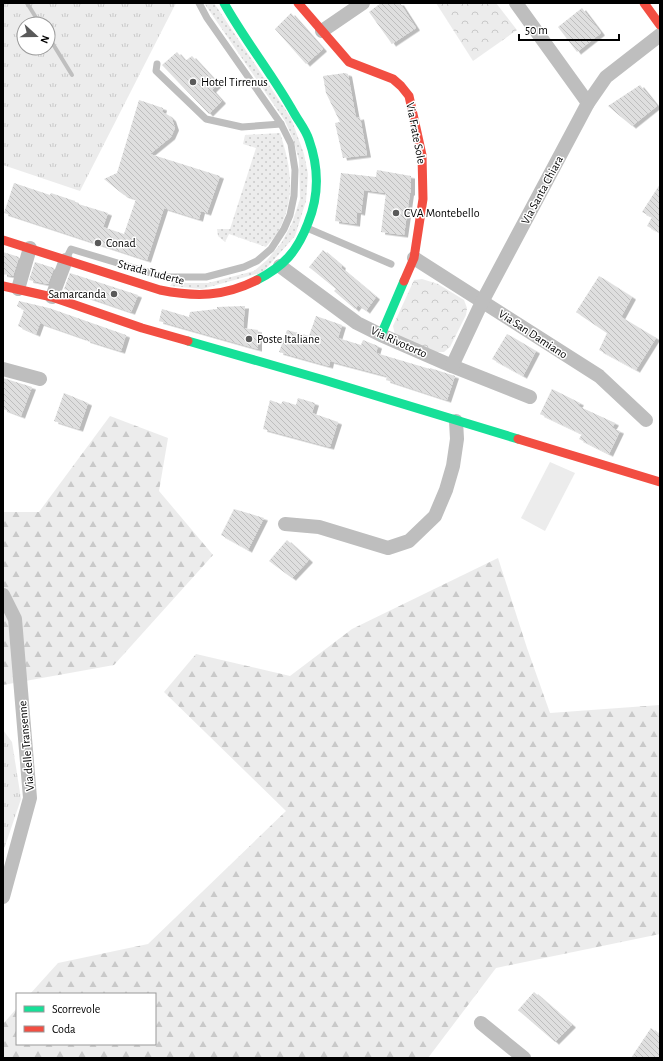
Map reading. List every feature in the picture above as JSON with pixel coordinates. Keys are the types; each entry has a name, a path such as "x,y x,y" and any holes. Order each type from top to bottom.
{"street":[{"name":"Strada Tuderte","path":"3,240 160,290 184,295 204,295 229,291 255,282 280,266 295,249 306,228 314,205 317,186 316,168 308,139 288,100 235,23 224,3"},
{"name":"Via Frate Sole","path":"298,3 349,62 393,79 409,96 422,155 422,199 414,258 381,335"},
{"path":"322,31 362,3"},
{"path":"516,3 588,103"},
{"path":"644,3 660,25"},
{"name":"Via Santa Chiara","path":"452,366 482,302 588,103 606,77 660,35"},
{"path":"18,289 30,248"},
{"name":"Via San Damiano","path":"414,258 599,376 646,420"},
{"path":"52,297 66,260"},
{"name":"Via Rivotorto","path":"280,266 357,322 381,335 452,366 530,397"},
{"path":"3,286 52,297 142,328 324,380 660,482"},
{"path":"3,369 40,379"},
{"path":"284,524 319,527 388,548 409,541 435,516 446,490 453,466 457,438 456,421"},
{"name":"Via delle Transenne","path":"3,595 15,619 30,798 3,897"},
{"path":"481,1023 524,1058"}],"lane":[{"path":"66,260 71,249 164,277 206,277 244,267 257,261 271,249 284,229 290,215 294,196 295,170 291,144 281,124 207,18 199,3"},
{"path":"157,64 156,71 206,119 242,127 281,124"},
{"path":"306,228 391,264"},
{"path":"98,269 101,258"},
{"path":"124,279 129,266"},
{"path":"160,290 164,277"}],"green space":[{"path":"3,3 176,3 80,191 3,165"},
{"path":"204,3 214,3 291,118 304,154 308,174 306,201 295,236 263,272 202,289 170,286 174,281 186,283 208,283 254,271 267,260 282,242 292,223 300,199 299,160 293,139 285,121"},
{"path":"436,3 496,3 517,30 473,61"},
{"path":"280,133 289,169 290,194 288,206 279,230 266,247 229,234 225,242 218,236 217,229 230,229 256,148 243,144 245,135"},
{"path":"422,279 438,284 464,300 467,308 466,315 450,347 444,352 435,352 395,335 393,326 414,280"},
{"path":"110,416 168,438 159,491 213,555 114,665 3,685 3,512 39,512"},
{"path":"550,462 575,473 545,531 521,518"},
{"path":"498,558 550,713 660,705 660,934 496,968 428,1058 3,1058 3,1024 16,1009 16,1045 156,1045 156,993 31,993 58,963 148,944 286,811 164,692 196,654 290,676 352,629"},
{"path":"3,730 12,742 21,799 3,852"}],"building":[{"path":"381,3 400,3 416,28 392,44 369,12"},
{"path":"582,8 601,33 577,52 558,27"},
{"path":"291,13 323,49 306,64 275,29"},
{"path":"177,52 185,61 192,56 218,84 212,90 222,101 209,114 162,65"},
{"path":"345,73 348,74 356,118 360,117 367,155 343,158 335,123 340,122 326,93 323,76"},
{"path":"640,85 657,106 632,126 608,106"},
{"path":"139,100 163,108 162,112 172,119 175,128 171,137 150,154 220,176 207,213 201,211 199,219 164,208 147,260 4,213 14,183 50,195 51,193 75,201 75,203 108,213 103,227 124,234 136,199 124,195 104,179 117,173"},
{"path":"377,170 411,176 411,193 404,235 381,232 386,193 364,190 361,213 357,212 356,224 335,221 341,173 376,177"},
{"path":"660,184 660,233 647,226 652,217 642,212"},
{"path":"323,250 342,266 341,268 376,297 366,311 358,305 355,309 334,291 336,289 309,267"},
{"path":"3,252 19,257 13,276 3,274"},
{"path":"35,262 54,268 48,284 29,280"},
{"path":"70,273 138,295 131,312 64,289"},
{"path":"599,276 632,297 621,317 656,338 636,370 599,350 607,333 576,312"},
{"path":"19,301 49,308 126,335 121,351 40,323 36,334 18,326 24,310 17,306"},
{"path":"245,306 243,328 258,330 258,349 159,321 162,309 189,317 190,312 217,309 217,307"},
{"path":"316,316 342,325 338,338 361,345 363,340 378,346 376,353 455,376 447,400 386,380 387,376 330,361 329,366 279,352 287,330 309,336"},
{"path":"507,334 536,351 523,376 492,359"},
{"path":"3,378 32,387 21,416 3,409"},
{"path":"552,389 580,403 578,406 615,423 612,428 620,431 609,454 579,439 582,434 540,414"},
{"path":"64,393 88,403 79,429 54,421"},
{"path":"298,398 315,403 312,413 338,422 330,447 263,429 270,400 281,404 283,401 296,405"},
{"path":"234,509 264,518 248,550 221,535"},
{"path":"287,540 309,560 292,578 269,561"},
{"path":"534,992 572,1025 555,1042 518,1010"},
{"path":"651,1028 660,1035 660,1058 631,1058"}],"waterway":[{"path":"27,3 35,16"},
{"path":"56,49 72,75"}],"traffic: fast":[{"path":"224,3 304,129 308,136 315,161 316,192 312,213 304,233 288,257 275,269 257,280"},
{"path":"381,335 404,281"},
{"path":"188,341 324,380 518,439"}],"traffic: jam":[{"path":"298,3 349,62 393,79 409,96 422,155 423,199 414,258 404,281"},
{"path":"644,3 660,25"},
{"path":"3,240 160,290 185,294 209,294 233,290 257,280"},
{"path":"3,286 52,297 142,328 188,341"},
{"path":"518,439 660,482"}],"place":[{"name":"Hotel Tirrenus","path":"193,82"},
{"name":"CVA Montebello","path":"396,213"},
{"name":"Conad","path":"98,243"},
{"name":"Samarcanda","path":"114,294"},
{"name":"Poste Italiane","path":"249,339"}]}
